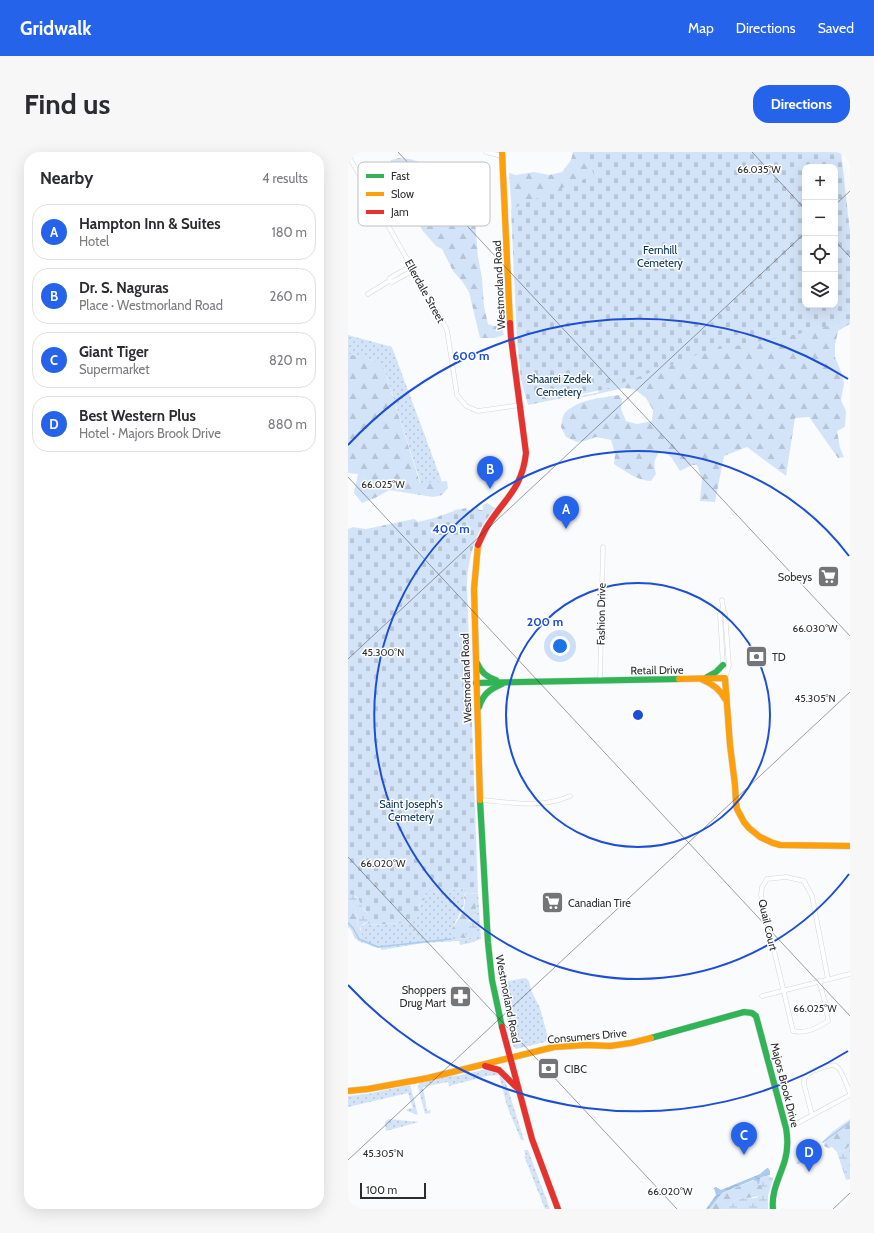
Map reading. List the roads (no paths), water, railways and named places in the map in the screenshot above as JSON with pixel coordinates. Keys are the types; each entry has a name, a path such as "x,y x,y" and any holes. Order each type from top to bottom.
{"street":[{"path":"486,152 502,154"},
{"name":"Westmorland Road","path":"502,154 511,338 526,450 522,474 516,488 487,526 478,546 474,575 476,683 485,901 490,966 499,1014 517,1088 532,1139 558,1209"},
{"name":"Ellerdale Street","path":"348,155 358,173"},
{"name":"Ellerdale Street","path":"388,226 447,330 457,395 466,406 478,412 520,405"},
{"path":"368,294 389,282 390,278 412,268"},
{"name":"Fashion Drive","path":"600,680 603,547"},
{"path":"722,600 723,608 726,613 729,666 725,678"},
{"path":"723,608 720,614 731,761 735,789 741,809 740,813 744,821 754,832 772,844 850,846"},
{"path":"476,659 481,672 485,676 505,682"},
{"path":"702,679 709,677 723,666"},
{"name":"Retail Drive","path":"476,683 725,678"},
{"path":"702,679 717,686 722,692 727,705"},
{"path":"477,712 480,701 486,692 505,682"},
{"path":"480,800 535,805 551,803 570,796"},
{"name":"Quail Court","path":"784,990 761,895 762,887 767,880 786,877 804,882 812,896 828,979"},
{"path":"762,996 850,974"},
{"path":"784,990 792,1031 801,1033 818,1028 828,1021 820,981"},
{"name":"Consumers Drive","path":"348,1091 368,1089 428,1078 562,1046 610,1046 631,1043 744,1012 755,1014"},
{"name":"Majors Brook Drive","path":"755,1014 782,1111 788,1140 784,1161 772,1199 773,1209"},
{"path":"482,1065 499,1070 517,1088"},
{"path":"792,1126 812,1115 850,1094 840,1069 837,1066 828,1066 808,1074 804,1079 812,1115"}],"water":[{"path":"767,1168 770,1171 770,1175 760,1178 759,1185 753,1180 722,1193 709,1209 706,1209 716,1195 714,1188 716,1187 721,1190 760,1174"}],"waterway":[{"path":"348,923 353,928 359,939 378,947 451,939"},
{"path":"823,1142 850,1122"},
{"path":"799,1159 813,1150"}],"place":[{"name":"Dr. S. Naguras","path":"490,489"},
{"name":"Hampton Inn & Suites","path":"566,529"},
{"name":"Sobeys","path":"828,577"},
{"name":"TD","path":"756,657"},
{"name":"Canadian Tire","path":"553,903"},
{"name":"Shoppers Drug Mart","path":"461,996"},
{"name":"CIBC","path":"549,1069"},
{"name":"Giant Tiger","path":"744,1155"},
{"name":"Best Western Plus","path":"809,1172"}],"park label":[{"name":"Fernhill Cemetery","path":"660,256"},
{"name":"Shaarei Zedek Cemetery","path":"559,385"},
{"name":"Saint Joseph's Cemetery","path":"411,810"}]}
